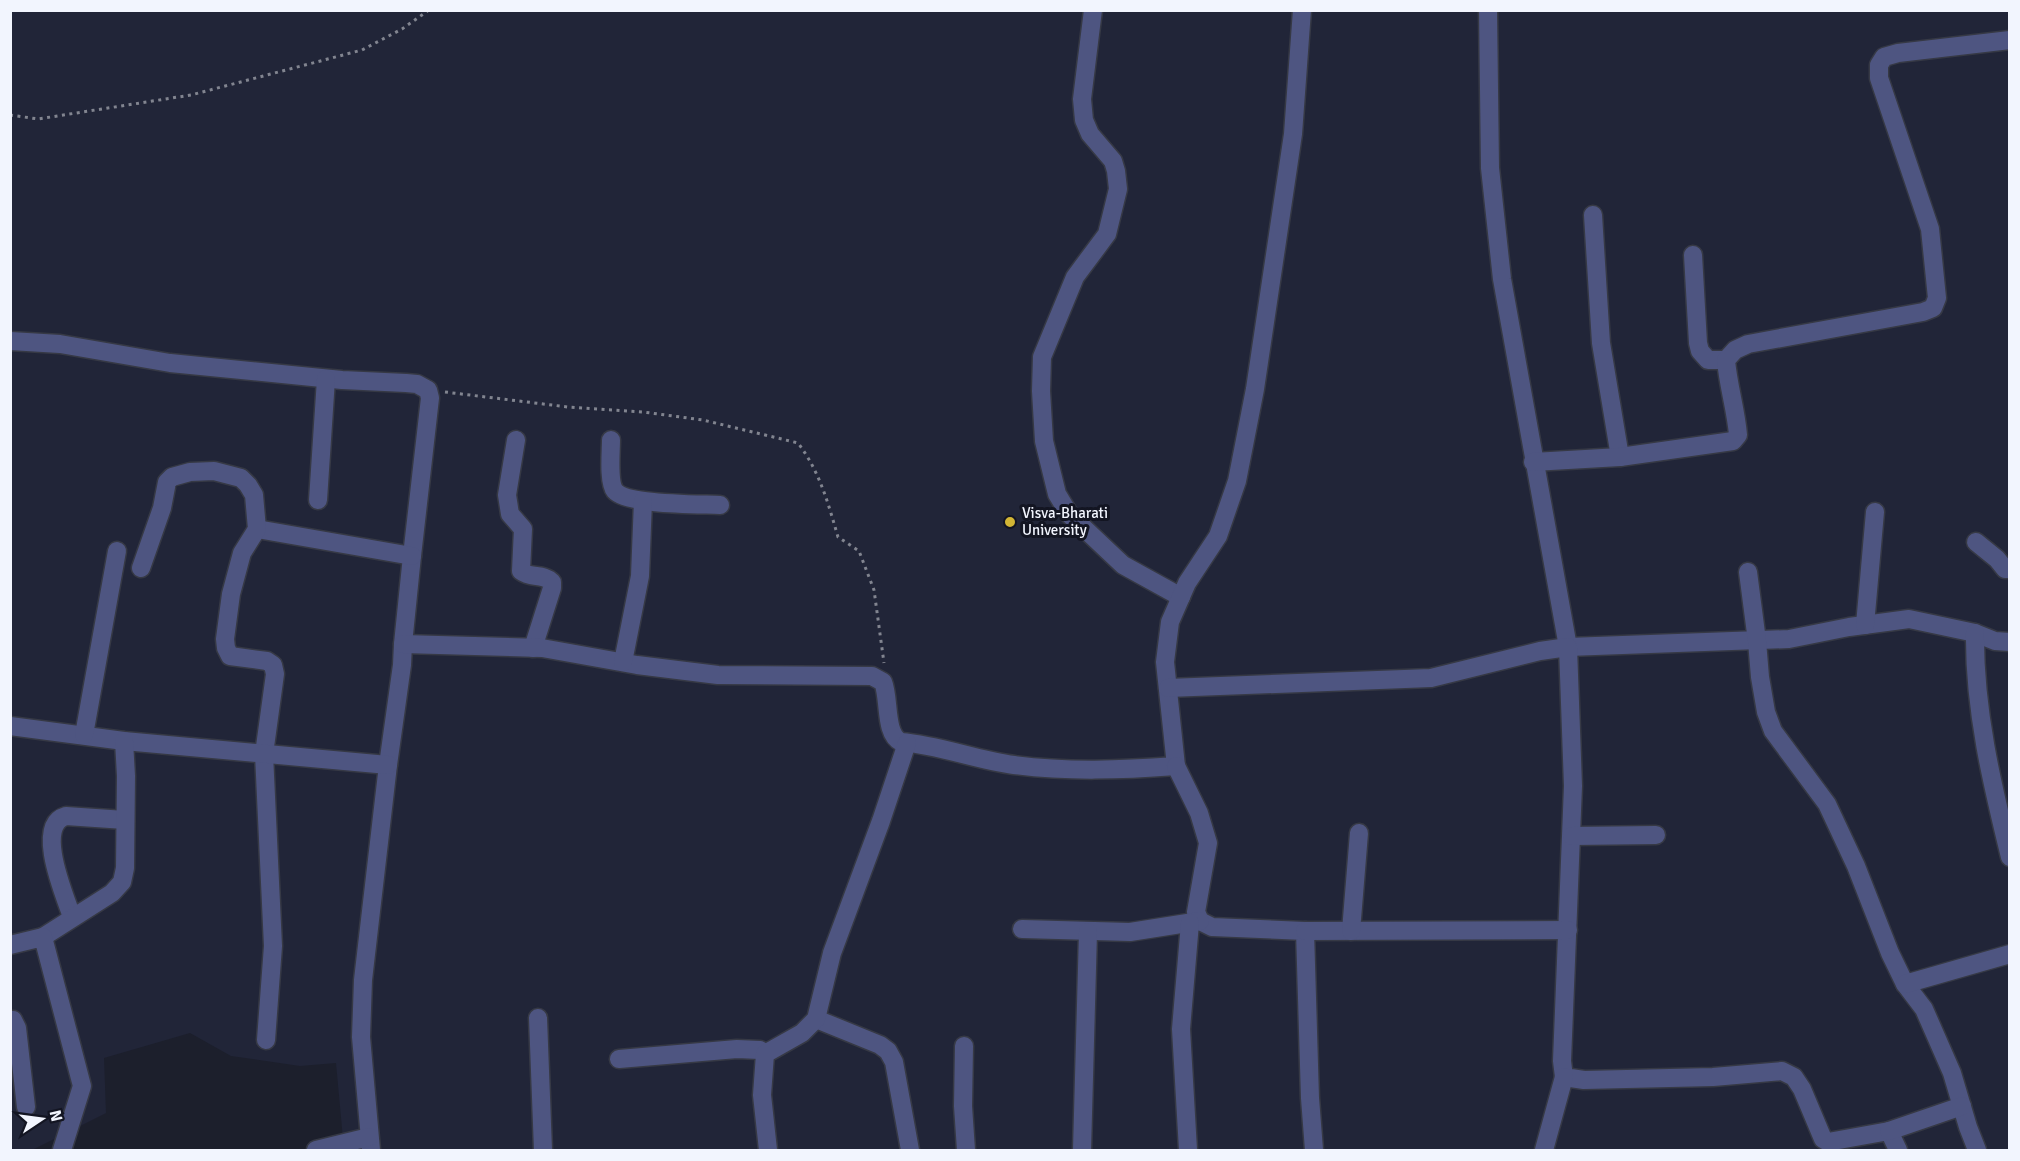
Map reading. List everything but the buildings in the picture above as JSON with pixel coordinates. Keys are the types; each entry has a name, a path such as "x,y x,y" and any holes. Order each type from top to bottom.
{"street":[{"path":"1093,10 1082,99 1084,120 1090,134 1113,161 1118,189 1107,234 1075,277 1042,357 1041,392 1044,441 1058,494 1069,514 1123,565 1181,597"},
{"path":"1188,1150 1181,1029 1196,912 1208,843 1199,813 1176,766 1166,662 1170,622 1187,583 1218,536 1237,481 1256,389 1293,134 1302,10"},
{"path":"1488,10 1490,168 1502,279 1533,462 1569,647 1573,786 1562,1061 1564,1077 1545,1150"},
{"path":"1533,462 1620,457 1733,441 1738,435 1726,360 1735,350 1748,344 1923,312 1933,308 1937,298 1930,229 1879,78 1879,64 1884,57 1898,53 2010,40"},
{"path":"1593,215 1601,343 1620,457"},
{"path":"1694,255 1696,320 1700,351 1708,360 1726,360"},
{"path":"10,341 60,344 170,363 326,379 417,384 428,390 430,398 402,665 363,980 361,1037 370,1144 316,1150"},
{"path":"318,500 326,379"},
{"path":"516,440 507,495 510,514 523,529 521,571 531,576 546,577 552,582 533,648"},
{"path":"611,440 611,481 615,490 622,495 643,501 720,505"},
{"path":"141,568 162,508 167,482 176,474 214,471 241,478 248,485 254,495 257,529 242,553 231,594 225,639 230,656 267,662 273,665 275,674 264,754 273,946 266,1040"},
{"path":"622,662 640,576 643,501"},
{"path":"1865,625 1875,512"},
{"path":"257,529 412,556"},
{"path":"1976,542 2005,568 2010,569"},
{"path":"84,735 117,551"},
{"path":"1748,572 1760,677 1766,712 1773,731 1827,804 1856,867 1890,953 1905,984 1924,1009 1952,1073 1977,1150"},
{"path":"1168,688 1431,678 1540,651 1569,647 1789,639 1909,619 1975,633 1995,641 2010,642"},
{"path":"1975,633 1975,661 1981,718 1996,801 2010,857"},
{"path":"403,644 533,648 718,675 872,676 883,682 886,690 890,730 895,740 1012,765 1074,771 1176,766"},
{"path":"10,726 124,741 388,765"},
{"path":"10,945 44,937 111,893 122,882 126,776 124,741"},
{"path":"765,1054 802,1033 816,1019 832,952 881,821 907,743"},
{"path":"72,917 55,864 51,838 54,824 59,818 66,816 125,820"},
{"path":"1351,931 1359,833"},
{"path":"1572,836 1656,835"},
{"path":"1022,929 1130,932 1195,922 1212,927 1305,931 1568,930"},
{"path":"1305,931 1310,1098 1314,1150"},
{"path":"1082,1150 1088,932"},
{"path":"44,937 82,1086 62,1150"},
{"path":"1905,984 2010,954"},
{"path":"538,1018 543,1150"},
{"path":"816,1019 880,1045 888,1051 894,1062 910,1150"},
{"path":"10,1020 14,1020 17,1028 26,1107"},
{"path":"964,1046 963,1106 966,1150"},
{"path":"619,1059 745,1049 760,1050 765,1054"},
{"path":"765,1054 762,1095 768,1150"},
{"path":"1564,1077 1584,1080 1713,1077 1782,1071 1794,1077 1802,1089 1819,1133 1828,1142 1889,1131 1962,1106"},
{"path":"1889,1131 1898,1150"}],"path":[{"path":"10,115 38,118 191,95 362,51 402,29 429,10"},
{"path":"428,390 703,420 798,443 810,459 824,489 838,537 859,551 874,590 885,664 883,682"}],"shaded area":[{"name":"Visva-Bharati University","path":"10,11 2009,11 2009,1150 344,1150 336,1063 300,1066 231,1056 190,1033 104,1058 106,1113 32,1150 11,1150"}],"place":[{"name":"Visva-Bharati University","path":"1010,522"}]}
